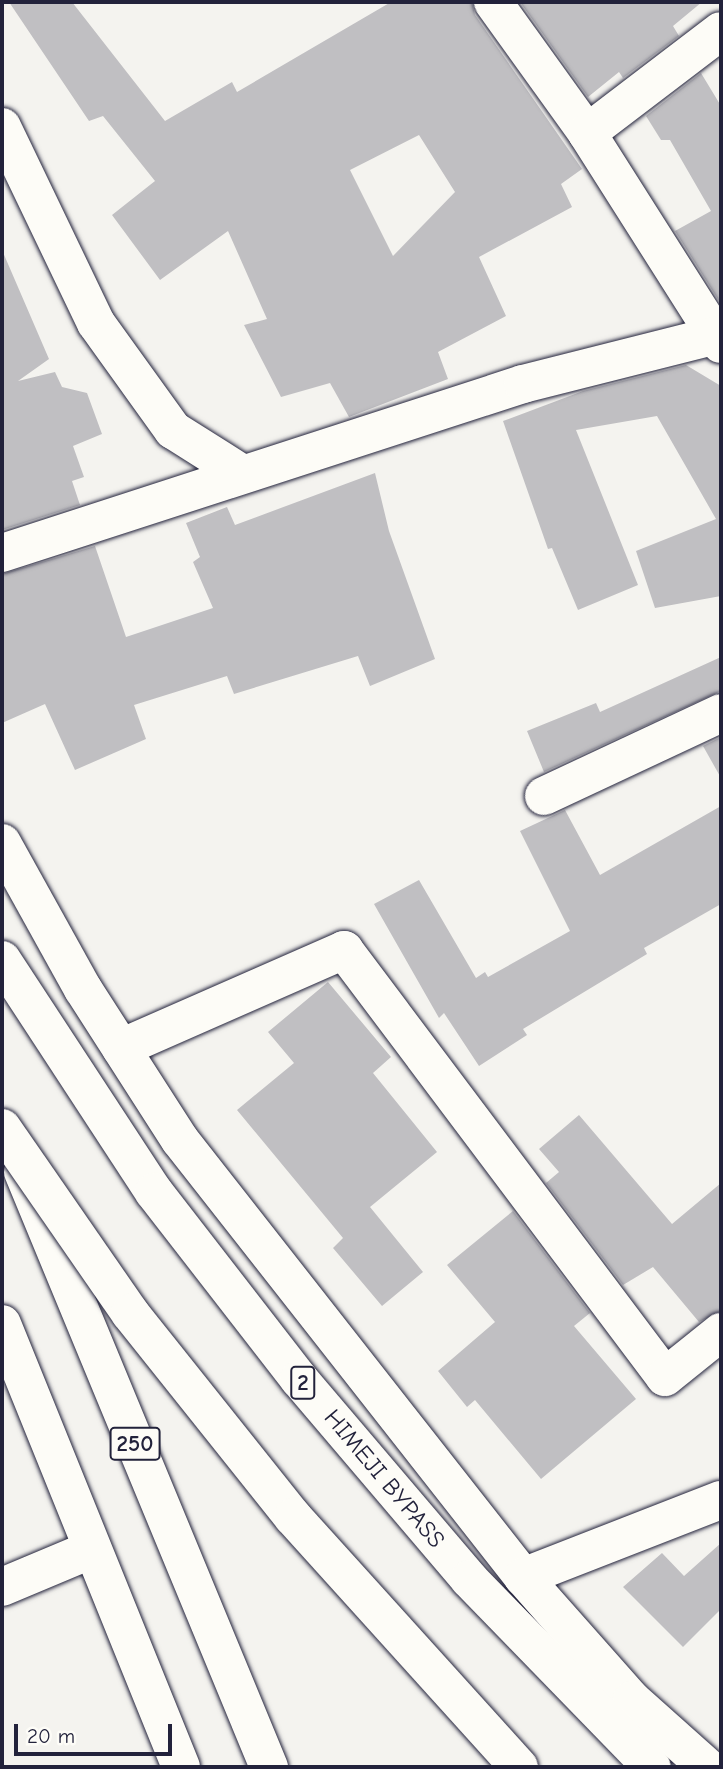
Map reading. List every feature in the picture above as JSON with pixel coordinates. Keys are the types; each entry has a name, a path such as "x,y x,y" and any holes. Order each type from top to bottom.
{"main road":[{"path":"2,553 523,384 720,338 587,132 493,2"},
{"path":"587,132 721,31"},
{"path":"2,127 96,323 173,430 242,473"},
{"path":"544,796 721,713"},
{"path":"2,843 83,989 180,1140 523,1577 632,1700 707,1767"},
{"path":"121,1048 344,950 665,1377 721,1332"},
{"name":"HIMEJI BYPASS","path":"2,960 154,1192 299,1380 470,1579 652,1767"},
{"name":"250","path":"2,1122 269,1767"},
{"path":"2,1128 130,1313 293,1517 519,1767"},
{"path":"2,1324 90,1550 181,1767"},
{"path":"523,1577 721,1500"},
{"path":"2,1587 90,1550"}],"building":[{"path":"9,2 72,2 165,121 232,82 237,92 391,2 472,2 475,15 582,169 561,184 572,207 479,257 506,316 438,352 448,379 349,417 330,383 281,397 244,325 267,319 228,231 160,280 112,215 155,181 103,116 89,121","holes":["419,135 455,192 393,256 350,170"]},
{"path":"520,2 702,2 673,26 679,36 623,78 619,72 588,97"},
{"path":"701,73 721,106 721,304 675,231 711,211 670,140 661,140 646,116"},
{"path":"2,250 49,359 18,381 55,372 62,387 87,393 102,434 73,446 84,477 72,481 80,505 2,530"},
{"path":"686,365 721,386 721,596 655,608 636,551 716,519 657,416 576,430 638,585 578,610 552,548 548,549 503,421 583,391"},
{"path":"375,473 389,531 435,659 370,686 358,656 234,694 227,676 134,705 146,739 75,770 45,704 2,723 2,574 95,546 126,637 213,608 193,562 200,557 186,523 227,507 235,525"},
{"path":"721,657 721,691 544,772 527,731 596,703 600,712"},
{"path":"721,737 721,778 703,746"},
{"path":"721,806 721,904 644,948 647,954 523,1029 527,1035 479,1066 444,1013 439,1018 374,904 419,880 476,978 485,972 488,977 570,931 520,831 565,810 600,875"},
{"path":"328,982 391,1057 373,1073 437,1152 370,1207 423,1272 382,1306 333,1248 343,1238 237,1110 294,1063 268,1032"},
{"path":"579,1115 672,1224 721,1183 721,1311 699,1322 653,1267 623,1285 546,1183 559,1172 539,1149"},
{"path":"513,1211 590,1313 574,1326 636,1399 541,1479 475,1400 467,1407 438,1371 495,1322 447,1265"},
{"path":"721,1543 721,1609 683,1647 623,1587 662,1553 684,1576"}]}
